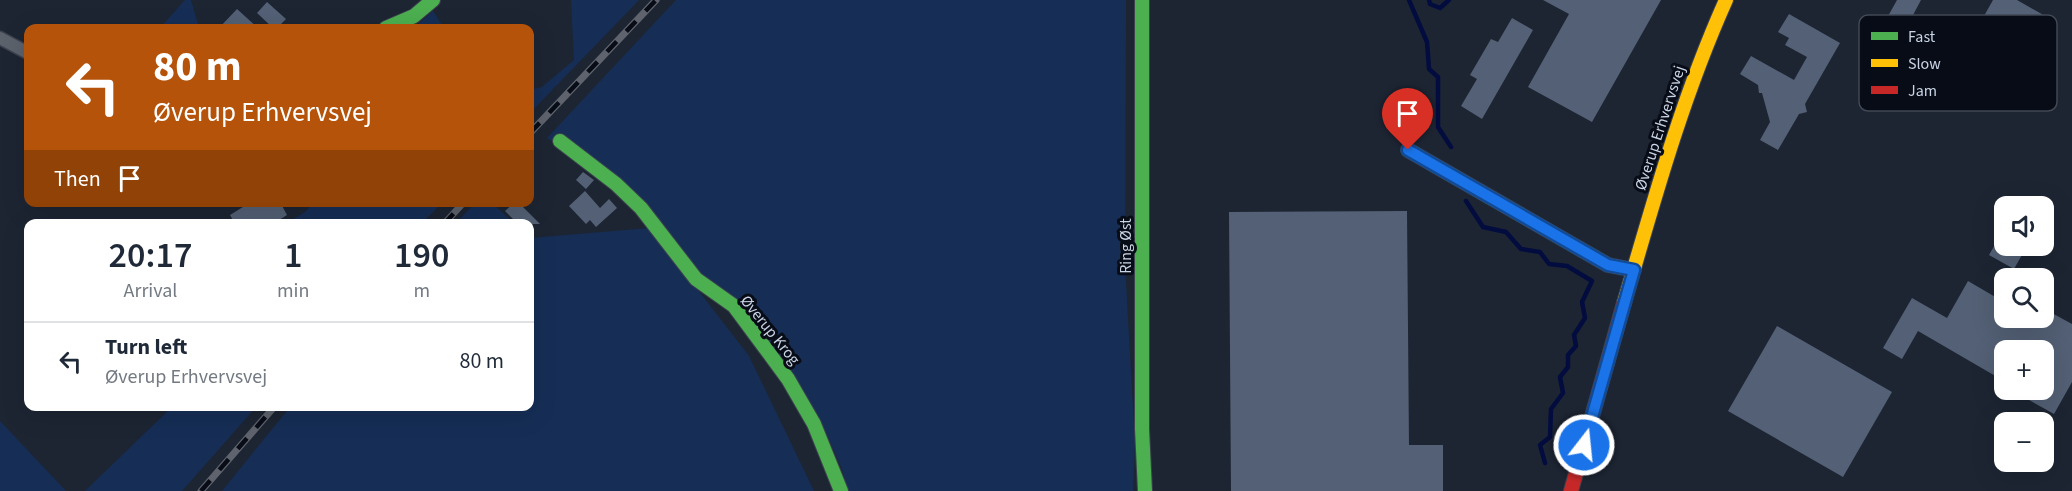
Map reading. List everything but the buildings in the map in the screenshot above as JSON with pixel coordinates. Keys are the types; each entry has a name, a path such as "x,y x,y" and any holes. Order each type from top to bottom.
{"street":[{"path":"395,24 414,16 433,0"},
{"name":"Ring Øst","path":"1142,0 1145,491"},
{"name":"Øverup Erhvervsvej","path":"1571,491 1668,149 1701,55 1726,0"},
{"path":"0,38 24,51"},
{"name":"Øverup Krog","path":"560,141 616,184 640,208 696,279 734,306 793,388 814,424 841,491"},
{"path":"1408,150 1608,265 1634,270"}],"shaded area":[{"path":"185,0 191,0 198,24 164,24"},
{"path":"571,0 639,0 534,109 534,89 542,87 574,60"},
{"path":"676,0 1126,0 1125,266 1135,443 1133,491 848,491 842,469 821,421 644,207 547,138"},
{"path":"433,11 441,24 418,24"},
{"path":"309,207 438,207 426,219 294,219"},
{"path":"471,207 496,207 510,219 460,219"},
{"path":"650,228 749,356 814,491 222,491 287,411 534,411 534,238"},
{"path":"168,411 252,411 182,491 85,491"},
{"path":"0,421 66,491 0,491"}],"waterway":[{"path":"1409,0 1427,42 1429,69 1438,77 1438,127 1451,147"},
{"path":"1429,0 1430,4 1440,8 1449,0"},
{"path":"1466,201 1483,227 1506,232 1521,249 1540,252 1549,264 1567,266 1592,281 1582,302 1585,318 1574,335 1576,346 1568,355 1568,367 1560,377 1563,393 1551,409 1550,437 1540,445 1545,463"}],"railway":[{"path":"534,129 656,0"},
{"path":"449,219 459,207"},
{"path":"201,491 271,411"}],"traffic: fast":[{"path":"395,24 414,16 433,0"},
{"path":"1142,0 1142,429 1145,491"},
{"path":"560,141 616,184 641,208 696,279 734,306 788,379 814,424 841,491"}],"traffic: slow":[{"path":"1624,303 1682,112 1726,0"},
{"path":"1408,150 1608,265 1634,270"}],"traffic: jam":[{"path":"1571,491 1624,303"}],"route":[{"path":"1408,150 1608,265 1634,270 1584,445"}]}
